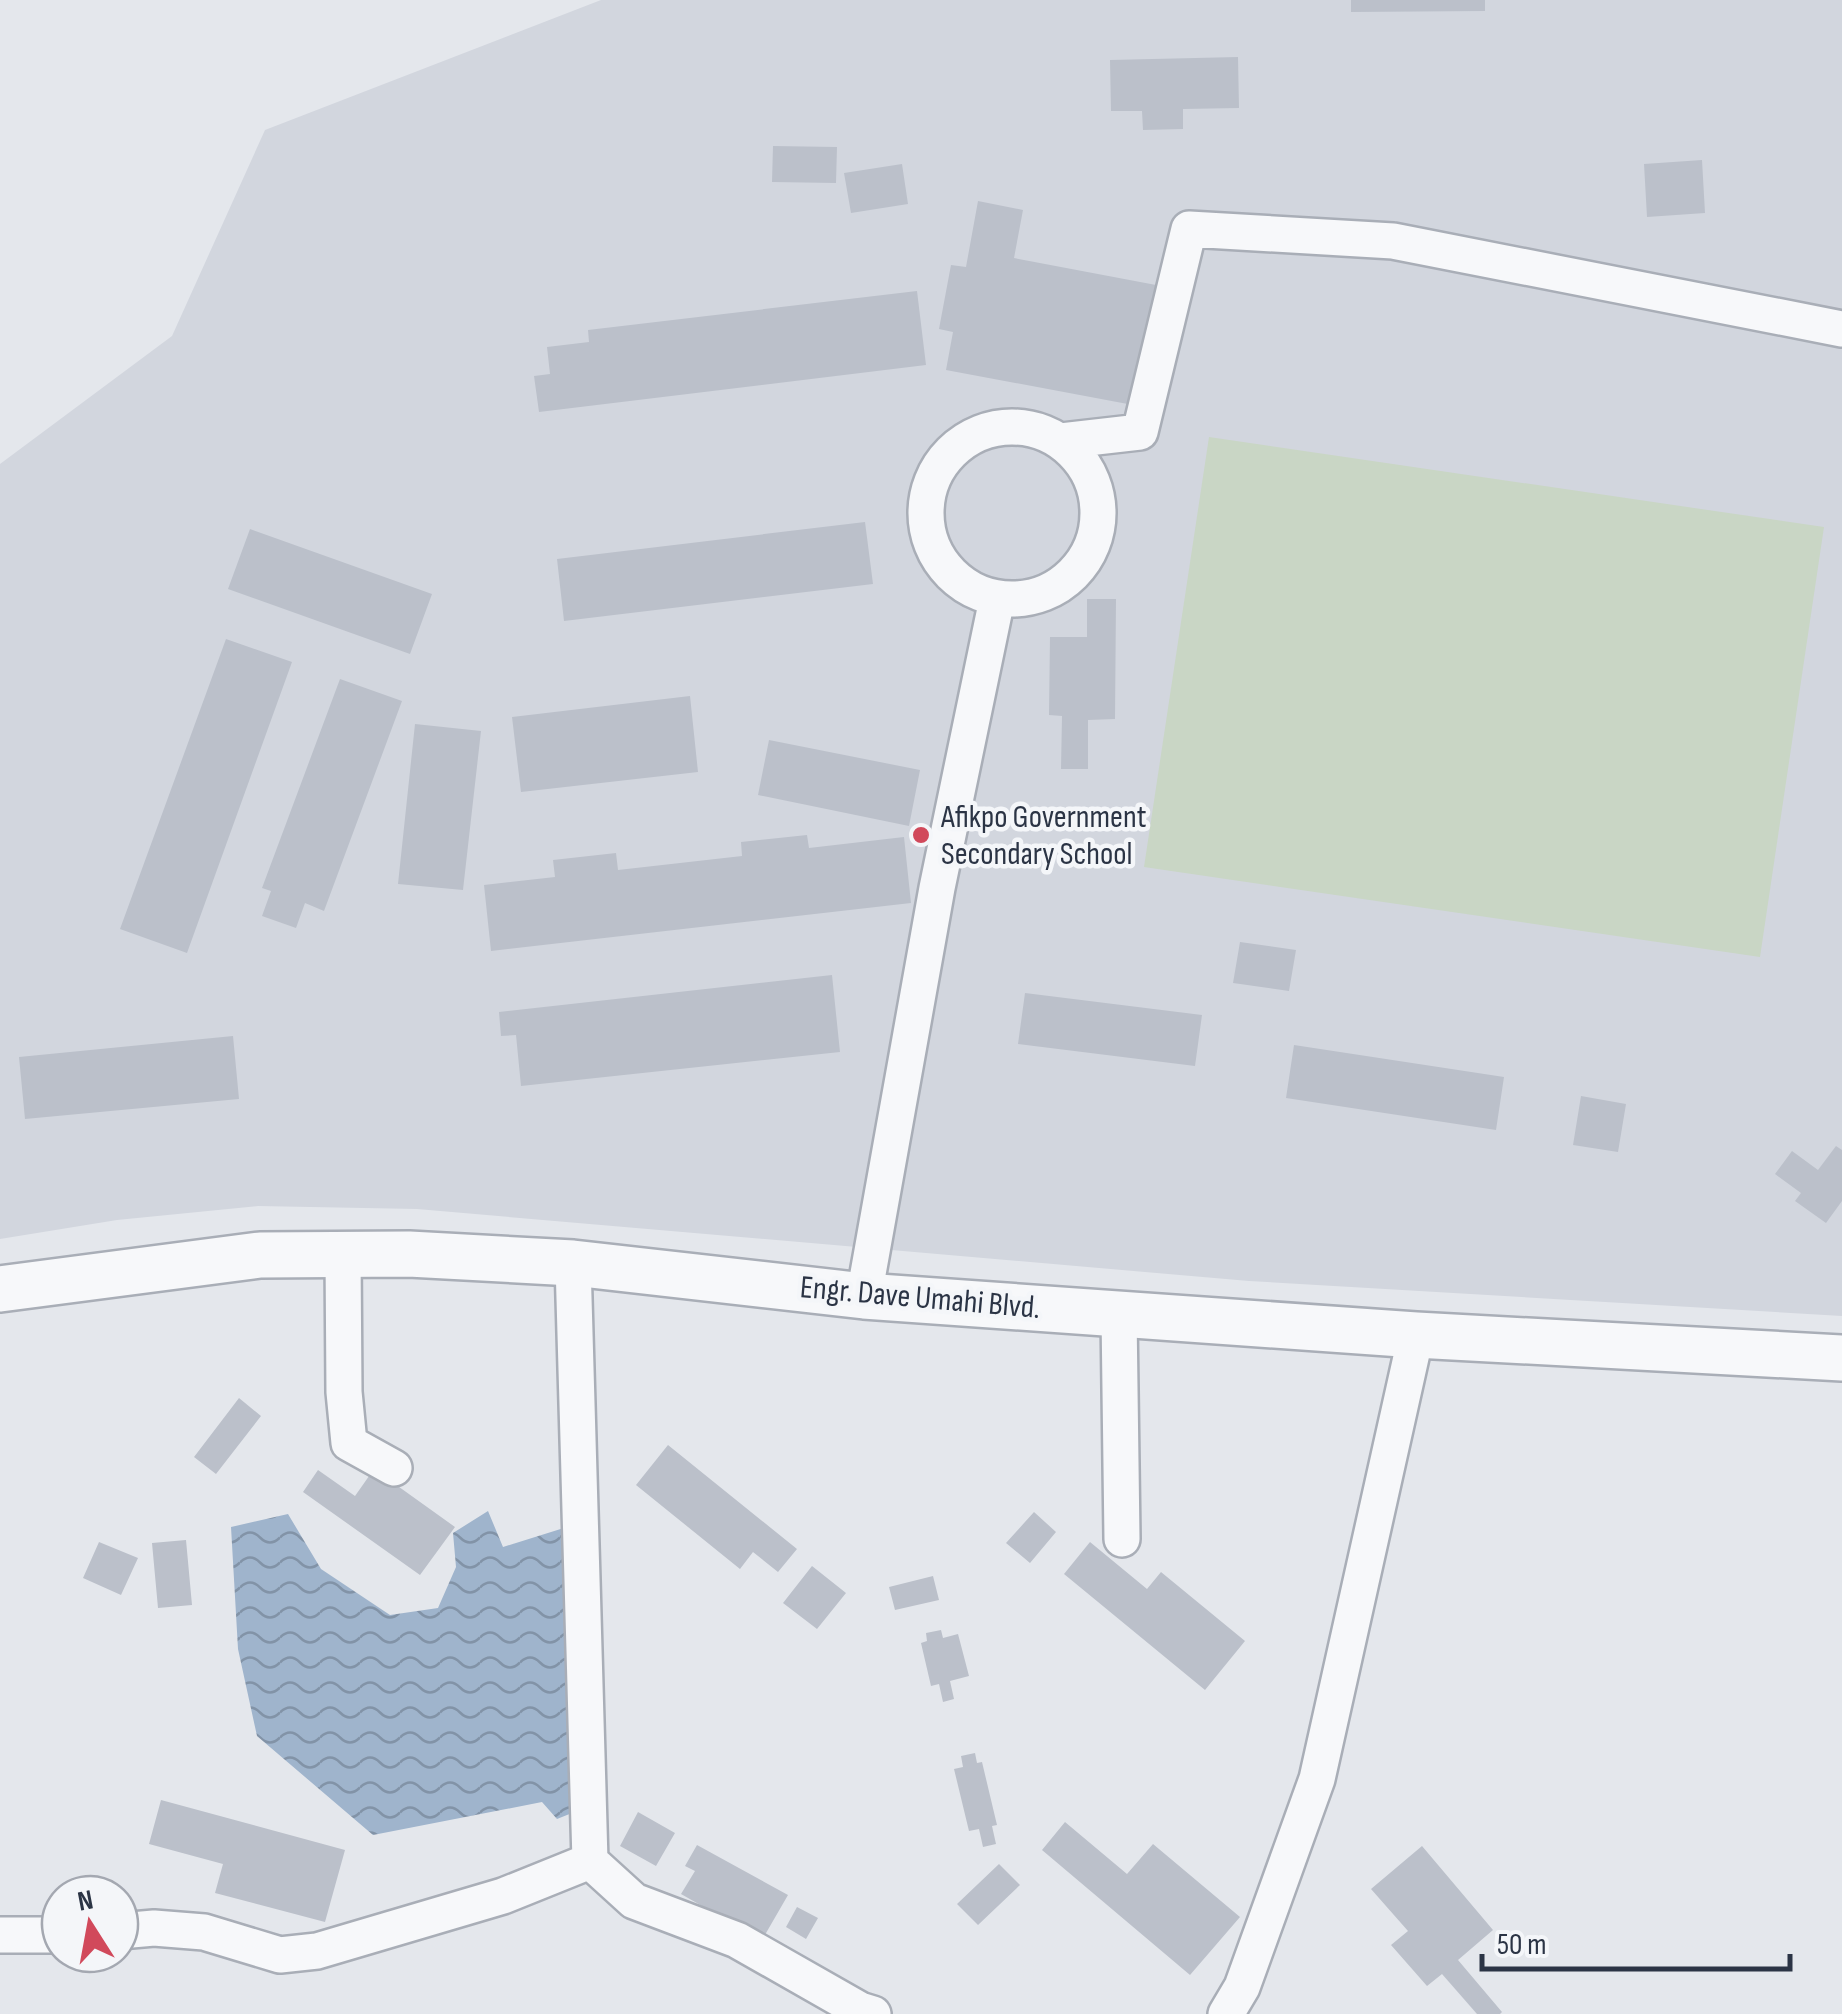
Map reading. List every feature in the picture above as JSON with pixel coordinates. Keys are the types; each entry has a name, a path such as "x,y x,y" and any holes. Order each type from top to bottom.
{"street":[{"path":"1062,441 1140,432 1190,230 1393,240 1842,330"},
{"path":"1028,428 1062,441 1084,463 1098,494 1098,528 1087,560 1063,584 1032,598 998,599 966,587 941,564 927,533 926,499 938,467 962,442 993,429 1028,428"},
{"path":"864,1296 938,888 998,599"},
{"path":"343,1254 348,1443 394,1468"},
{"name":"Engr. Dave Umahi Blvd.","path":"0,1289 260,1255 408,1254 572,1263 864,1296 1416,1335 1842,1358"},
{"path":"572,1263 590,1860 634,1900 737,1940 873,2014"},
{"path":"1119,1314 1122,1539"},
{"path":"1226,2014 1242,1988 1316,1779 1416,1335"},
{"path":"140,1929 204,1932 280,1956 317,1951 504,1896 590,1860"},
{"path":"0,1935 40,1935"}],"shaded area":[{"name":"Afikpo Government Secondary School","path":"601,0 1842,0 1842,1316 1249,1281 417,1209 258,1206 117,1220 0,1239 0,464 172,336 265,130"}],"green space":[{"path":"1209,437 1824,527 1760,957 1144,867"}],"water":[{"path":"488,1511 503,1547 567,1527 572,1813 557,1819 542,1802 373,1835 257,1736 238,1649 231,1527 288,1514 321,1569 390,1615 438,1608 456,1567 453,1533"}],"building":[{"path":"1351,0 1485,0 1485,11 1351,12"},
{"path":"1238,57 1239,108 1183,109 1183,129 1143,130 1142,111 1111,111 1110,60"},
{"path":"773,146 837,147 836,183 772,182"},
{"path":"1702,160 1705,213 1647,217 1644,164"},
{"path":"902,164 908,204 851,213 844,173"},
{"path":"978,201 1023,210 1014,258 1156,285 1133,405 946,370 953,332 939,329 951,265 966,267"},
{"path":"917,291 926,365 539,412 534,376 550,374 547,347 589,342 588,330"},
{"path":"865,522 873,584 564,621 557,559"},
{"path":"250,529 432,594 410,654 228,589"},
{"path":"1087,599 1116,599 1115,719 1088,720 1088,769 1061,769 1062,716 1049,715 1050,637 1087,637"},
{"path":"226,639 292,662 187,953 120,929"},
{"path":"340,679 402,701 324,911 305,903 296,928 262,916 271,891 262,888"},
{"path":"690,696 698,772 521,792 512,717"},
{"path":"415,724 481,731 463,890 398,884"},
{"path":"769,740 920,770 909,826 758,795"},
{"path":"807,835 809,848 904,837 911,903 491,951 484,885 555,877 553,860 616,853 618,870 742,856 741,842"},
{"path":"1240,942 1296,950 1289,991 1233,983"},
{"path":"832,975 840,1052 521,1086 516,1035 501,1036 499,1012"},
{"path":"1025,993 1202,1015 1195,1066 1018,1044"},
{"path":"233,1036 239,1099 25,1119 19,1057"},
{"path":"1294,1045 1504,1077 1496,1130 1286,1098"},
{"path":"1581,1096 1626,1104 1618,1152 1573,1145"},
{"path":"1836,1146 1842,1150 1842,1201 1826,1223 1795,1201 1801,1193 1775,1174 1792,1151 1818,1170"},
{"path":"239,1398 261,1416 216,1474 194,1457"},
{"path":"668,1445 797,1549 778,1572 753,1552 740,1569 636,1485"},
{"path":"374,1469 455,1527 420,1575 303,1492 318,1470 355,1496"},
{"path":"1034,1512 1056,1532 1030,1563 1006,1543"},
{"path":"186,1540 192,1605 158,1608 152,1543"},
{"path":"99,1542 138,1558 121,1595 83,1578"},
{"path":"1090,1542 1147,1589 1161,1572 1245,1641 1205,1690 1064,1574"},
{"path":"812,1566 846,1593 817,1629 783,1603"},
{"path":"933,1576 939,1600 895,1610 889,1587"},
{"path":"941,1630 943,1638 958,1634 969,1676 950,1681 954,1699 943,1702 939,1684 931,1686 921,1643 927,1641 926,1633"},
{"path":"975,1753 977,1763 982,1762 997,1825 992,1826 996,1844 983,1847 979,1829 969,1831 954,1769 963,1767 961,1756"},
{"path":"161,1800 345,1850 325,1922 215,1893 223,1864 149,1844"},
{"path":"638,1812 675,1833 656,1866 620,1846"},
{"path":"1065,1822 1127,1874 1153,1844 1240,1917 1190,1975 1042,1850"},
{"path":"697,1845 788,1895 762,1940 681,1894 695,1871 685,1866"},
{"path":"1422,1846 1493,1930 1458,1960 1500,2014 1477,2014 1442,1974 1427,1986 1391,1945 1408,1931 1371,1889"},
{"path":"999,1864 1020,1885 978,1925 957,1904"},
{"path":"797,1907 818,1918 806,1939 786,1927"}],"place":[{"name":"Afikpo Government Secondary School","path":"921,835"}]}
